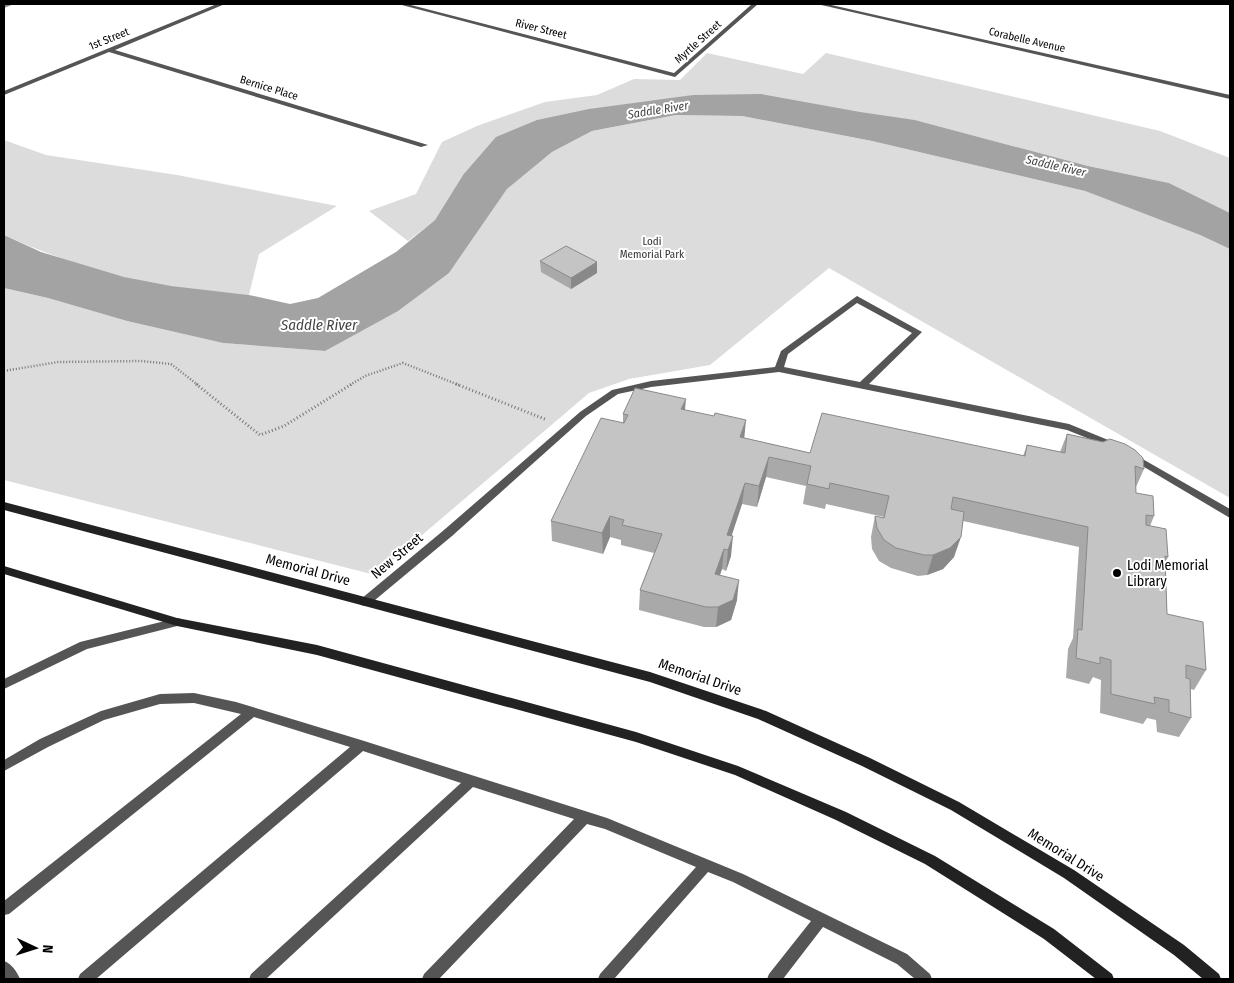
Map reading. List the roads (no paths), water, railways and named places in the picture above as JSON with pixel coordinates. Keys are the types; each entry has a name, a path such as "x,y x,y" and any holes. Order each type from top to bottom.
{"main road":[{"name":"Memorial Drive","path":"4,506 650,677 762,715 955,806 1069,874 1179,950 1214,979"},
{"path":"4,570 177,622 316,650 636,737 738,771 842,816 930,860 1049,934 1107,979"}],"street":[{"name":"1st Street","path":"4,93 222,4"},
{"name":"River Street","path":"401,4 675,75"},
{"name":"Myrtle Street","path":"675,75 755,4"},
{"name":"Corabelle Avenue","path":"820,4 1230,97"},
{"name":"Bernice Place","path":"108,50 424,145"},
{"path":"778,369 784,353 857,299 918,332 861,386"},
{"name":"New Street","path":"365,602 448,533 583,414 615,392 651,384 778,369 1069,427 1112,444 1230,514"},
{"path":"4,684 84,645 177,622"},
{"path":"4,766 44,743 101,716 160,699 194,698 252,712 586,816 738,878 902,959 925,979"},
{"path":"4,909 252,712"},
{"path":"85,979 361,745"},
{"path":"256,979 472,780"},
{"path":"430,979 586,816"},
{"path":"605,979 706,865"},
{"path":"774,979 821,919"},
{"path":"4,968 13,979"}],"water":[{"name":"Saddle River","path":"761,94 915,120 1088,166 1169,183 1230,213 1230,249 1200,235 1085,191 872,141 742,116 676,115 592,131 552,152 507,189 449,273 398,311 325,351 223,343 127,321 48,298 4,288 4,235 41,252 124,277 171,286 249,295 290,304 318,298 396,252 435,220 463,175 496,137 537,120 589,109 693,95"}],"place":[{"name":"Lodi Memorial Library","path":"1117,573"}],"park label":[{"name":"Lodi Memorial Park","path":"652,247"}]}
